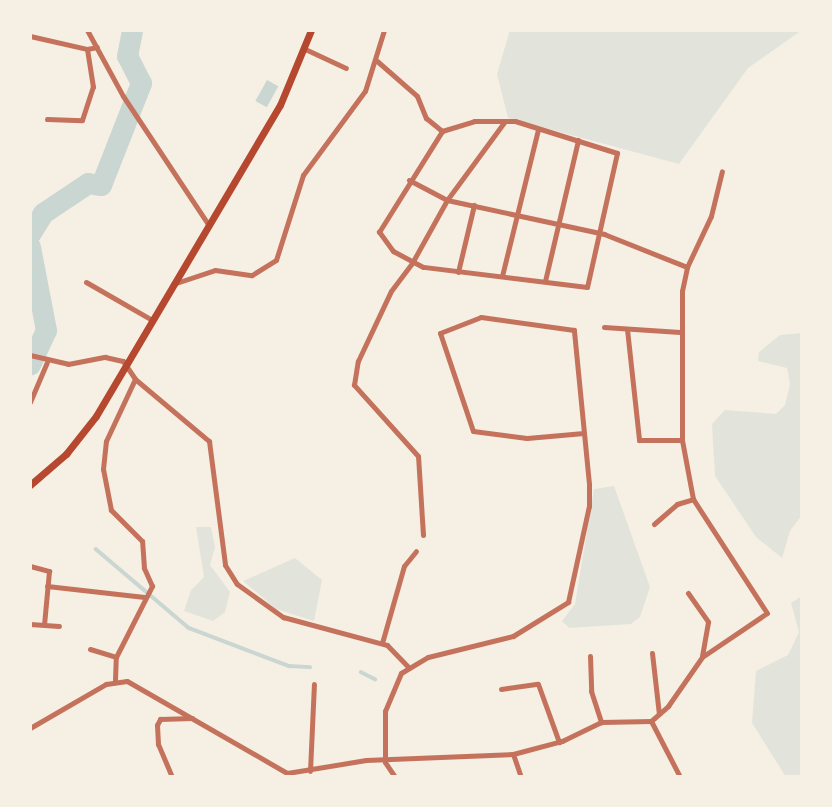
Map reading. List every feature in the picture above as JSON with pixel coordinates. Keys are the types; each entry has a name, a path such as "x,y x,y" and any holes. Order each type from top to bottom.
{"main road":[{"path":"30,485 80,439 280,104 305,50 311,30"}],"street":[{"path":"88,30 123,96 208,224"},
{"path":"173,285 215,270 242,275 269,268 284,245 303,175 365,91 377,61 384,30"},
{"path":"30,36 88,49 97,47"},
{"path":"47,118 82,120 93,87 88,49"},
{"path":"305,50 346,68"},
{"path":"377,61 417,96 426,118 442,131"},
{"path":"474,121 505,121 617,153 587,287 458,272 412,263 393,251 379,232 442,131 474,121"},
{"path":"423,535 418,456 354,385 362,347 391,291 412,263 447,200 505,121"},
{"path":"502,276 538,129"},
{"path":"545,281 578,140"},
{"path":"30,728 115,680 127,681 195,718 287,775 366,760 385,762 513,754 559,742 601,722 651,721 702,657 767,613 760,597 693,499 682,440 680,332 687,267 711,216 722,171"},
{"path":"409,180 447,200 516,212 598,233 687,267"},
{"path":"458,272 474,205"},
{"path":"86,282 152,320"},
{"path":"395,777 385,762 385,711 391,687 408,667 428,657 513,636 568,602 589,506 584,433 574,330 481,317 440,333 473,431 527,438 584,433"},
{"path":"604,327 680,332"},
{"path":"627,329 639,440 682,440"},
{"path":"30,355 46,361 68,364 105,357 125,366 135,379 209,441 225,565 237,584 283,617 382,643 394,650 408,667"},
{"path":"30,402 46,361"},
{"path":"115,680 116,657 144,597 152,586 144,568 142,541 111,510 103,469 106,440 135,379"},
{"path":"654,524 677,505 693,499"},
{"path":"382,643 404,566 416,551"},
{"path":"30,566 49,571 44,625"},
{"path":"47,586 144,597"},
{"path":"688,593 708,622 702,657"},
{"path":"30,624 59,626"},
{"path":"90,649 116,657"},
{"path":"652,653 659,714"},
{"path":"590,656 591,691 601,722"},
{"path":"310,771 314,684"},
{"path":"501,689 538,684 559,742"},
{"path":"172,777 158,744 157,724 160,719 195,718"},
{"path":"651,721 680,777"},
{"path":"513,754 521,777"}],"shaded area":[{"path":"510,30 802,30 748,68 679,164 508,118 497,74"},
{"path":"267,80 278,86 267,107 255,101"},
{"path":"802,333 802,515 790,531 782,558 756,537 715,476 712,424 725,410 776,414 785,405 790,384 787,368 758,361 759,352 780,335"},
{"path":"614,486 650,587 640,617 631,624 569,628 562,621 575,604 594,489"},
{"path":"196,527 211,527 215,547 210,565 230,592 225,612 213,621 184,611 191,590 204,577"},
{"path":"295,558 322,580 314,621 276,609 243,581"},
{"path":"802,596 802,777 786,777 752,723 756,671 788,655 799,632 791,603"}],"waterway":[{"path":"30,234 43,213 88,183 101,185 141,83 127,56 132,30"},
{"path":"30,247 46,330 30,365"},
{"path":"96,549 189,628 289,666 310,667"},
{"path":"361,672 375,679"}]}
